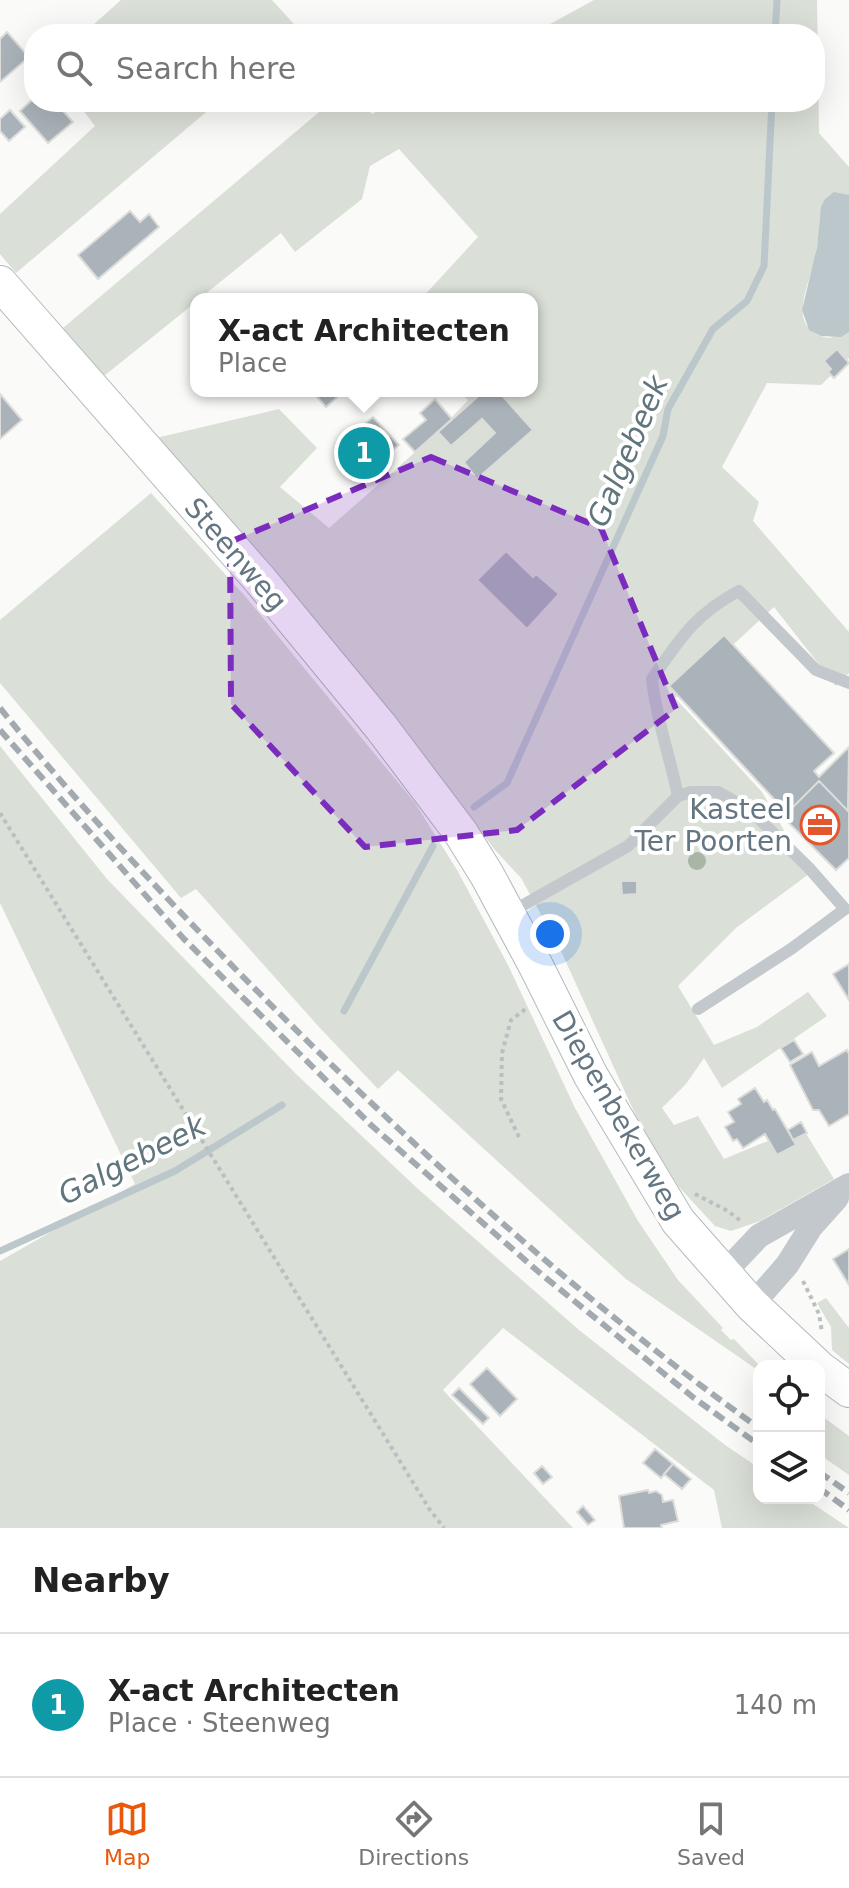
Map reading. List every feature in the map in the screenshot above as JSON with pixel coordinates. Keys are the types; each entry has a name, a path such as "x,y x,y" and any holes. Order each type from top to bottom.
{"main road":[{"name":"Steenweg","path":"0,283 261,581 381,727 461,833"},
{"name":"Diepenbekerweg","path":"461,833 508,914 591,1076 678,1221 752,1305 811,1360"},
{"name":"Diepenbekerweg","path":"825,1372 849,1390"}],"street":[{"path":"723,1274 759,1236 849,1185"},
{"path":"752,1305 787,1265 811,1227 849,1185"}],"lane":[{"path":"678,796 668,749 655,714 652,679 693,624 715,604 739,591 816,670 849,683"},
{"path":"508,914 628,846 678,796 691,792 718,792 750,810 847,907 791,949 698,1009"}],"path":[{"path":"0,813 444,1528"},
{"path":"519,1137 501,1099 502,1053 511,1020 548,992"}],"highlighted area":[{"path":"431,457 601,528 676,709 517,830 365,847 231,704 230,542"}],"shaded area":[{"path":"121,0 272,0 294,24 94,24"},
{"path":"594,0 817,0 817,24 550,24"},
{"path":"84,112 206,112 16,273 0,254 0,214 95,126"},
{"path":"319,112 819,112 819,133 849,167 849,214 820,216 816,253 803,310 808,327 816,334 829,338 849,332 849,358 821,385 767,383 722,467 759,502 753,521 849,632 849,673 836,686 774,607 675,698 762,792 809,874 736,928 678,986 714,1045 757,1027 808,992 827,1016 722,1088 704,1058 686,1084 662,1108 674,1125 698,1116 724,1159 802,1127 834,1179 760,1221 731,1231 715,1226 679,1187 641,1127 561,951 521,878 495,850 410,737 156,438 279,409 317,448 280,487 329,528 438,432 468,400 465,397 538,397 538,293 427,293 478,237 399,149 370,166 362,199 295,252 281,233 206,293 190,293 190,307 104,376 63,328"},
{"path":"834,192 849,195 849,332 841,337 821,336 809,330 802,310 817,247 821,207"},
{"path":"151,493 245,596 415,803 457,870 508,965 575,1108 638,1221 678,1280 723,1328 721,1330 754,1360 753,1367 626,1279 398,1070 378,1089 196,889 181,898 0,683 0,620"},
{"path":"0,746 107,879 296,1074 417,1188 579,1330 753,1464 753,1504 813,1504 849,1528 722,1528 714,1490 503,1328 443,1390 573,1528 0,1528 0,1261 135,1184 0,903"},
{"path":"826,1298 849,1328 849,1364 832,1350 831,1327 817,1303"},
{"path":"825,1418 849,1436 849,1475 825,1458"}],"building":[{"path":"7,32 24,51 24,61 0,82 0,39"},
{"path":"24,107 24,112 64,112 73,122 48,143 20,111"},
{"path":"10,110 25,127 9,141 0,131 0,119"},
{"path":"130,211 140,222 149,214 159,227 98,279 78,255"},
{"path":"837,349 849,363 834,378 824,361"},
{"path":"0,394 22,420 0,439"},
{"path":"317,397 337,397 326,407"},
{"path":"477,397 503,397 533,430 477,479 464,462 495,433 482,419 451,446 438,432"},
{"path":"435,399 452,419 415,452 403,439 426,420 420,413"},
{"path":"373,417 399,445 358,479 335,448"},
{"path":"506,551 533,577 536,574 559,594 527,629 477,580"},
{"path":"724,635 834,753 814,771 819,777 849,747 848,811 819,781 787,813 669,686"},
{"name":"Kasteel Ter Poorten","path":"819,781 849,809 849,858 836,870 783,817"},
{"path":"621,881 637,881 637,894 622,895"},
{"path":"849,964 849,1000 833,974"},
{"path":"794,1040 803,1054 790,1062 781,1048"},
{"path":"847,1050 849,1114 829,1126 819,1110 813,1110 790,1065 812,1052 819,1066"},
{"path":"755,1088 764,1102 767,1100 775,1109 796,1145 777,1155 765,1134 743,1148 737,1139 733,1141 725,1127 734,1122 728,1112 741,1104 738,1099"},
{"path":"801,1122 807,1133 793,1140 788,1130"},
{"path":"849,1249 849,1285 833,1259"},
{"path":"487,1368 517,1399 500,1416 470,1384"},
{"path":"459,1388 489,1418 483,1424 452,1395"},
{"path":"655,1449 673,1464 661,1478 643,1463"},
{"path":"673,1464 691,1479 682,1489 664,1474"},
{"path":"542,1466 552,1477 543,1484 534,1473"},
{"path":"648,1490 649,1493 656,1491 662,1495 663,1502 673,1500 678,1521 661,1525 662,1528 624,1528 619,1496"},
{"path":"583,1506 595,1520 588,1525 577,1512"}],"waterway":[{"name":"Galgebeek","path":"776,24 777,0"},
{"name":"Galgebeek","path":"474,807 507,783 663,436 668,409 713,329 747,301 764,266 772,112"},
{"name":"Galgebeek","path":"344,1011 433,846"},
{"name":"Galgebeek","path":"0,1251 175,1171 282,1105"}],"railway":[{"path":"0,708 67,788 173,904 395,1126 572,1283 753,1424"},
{"path":"0,730 184,939 371,1125 541,1274 694,1398 753,1441"},
{"path":"825,1476 849,1493"},
{"path":"825,1492 849,1510"}],"place":[{"name":"X-act Architecten","path":"364,453"},
{"name":"Kasteel Ter Poorten","path":"820,825"}]}
